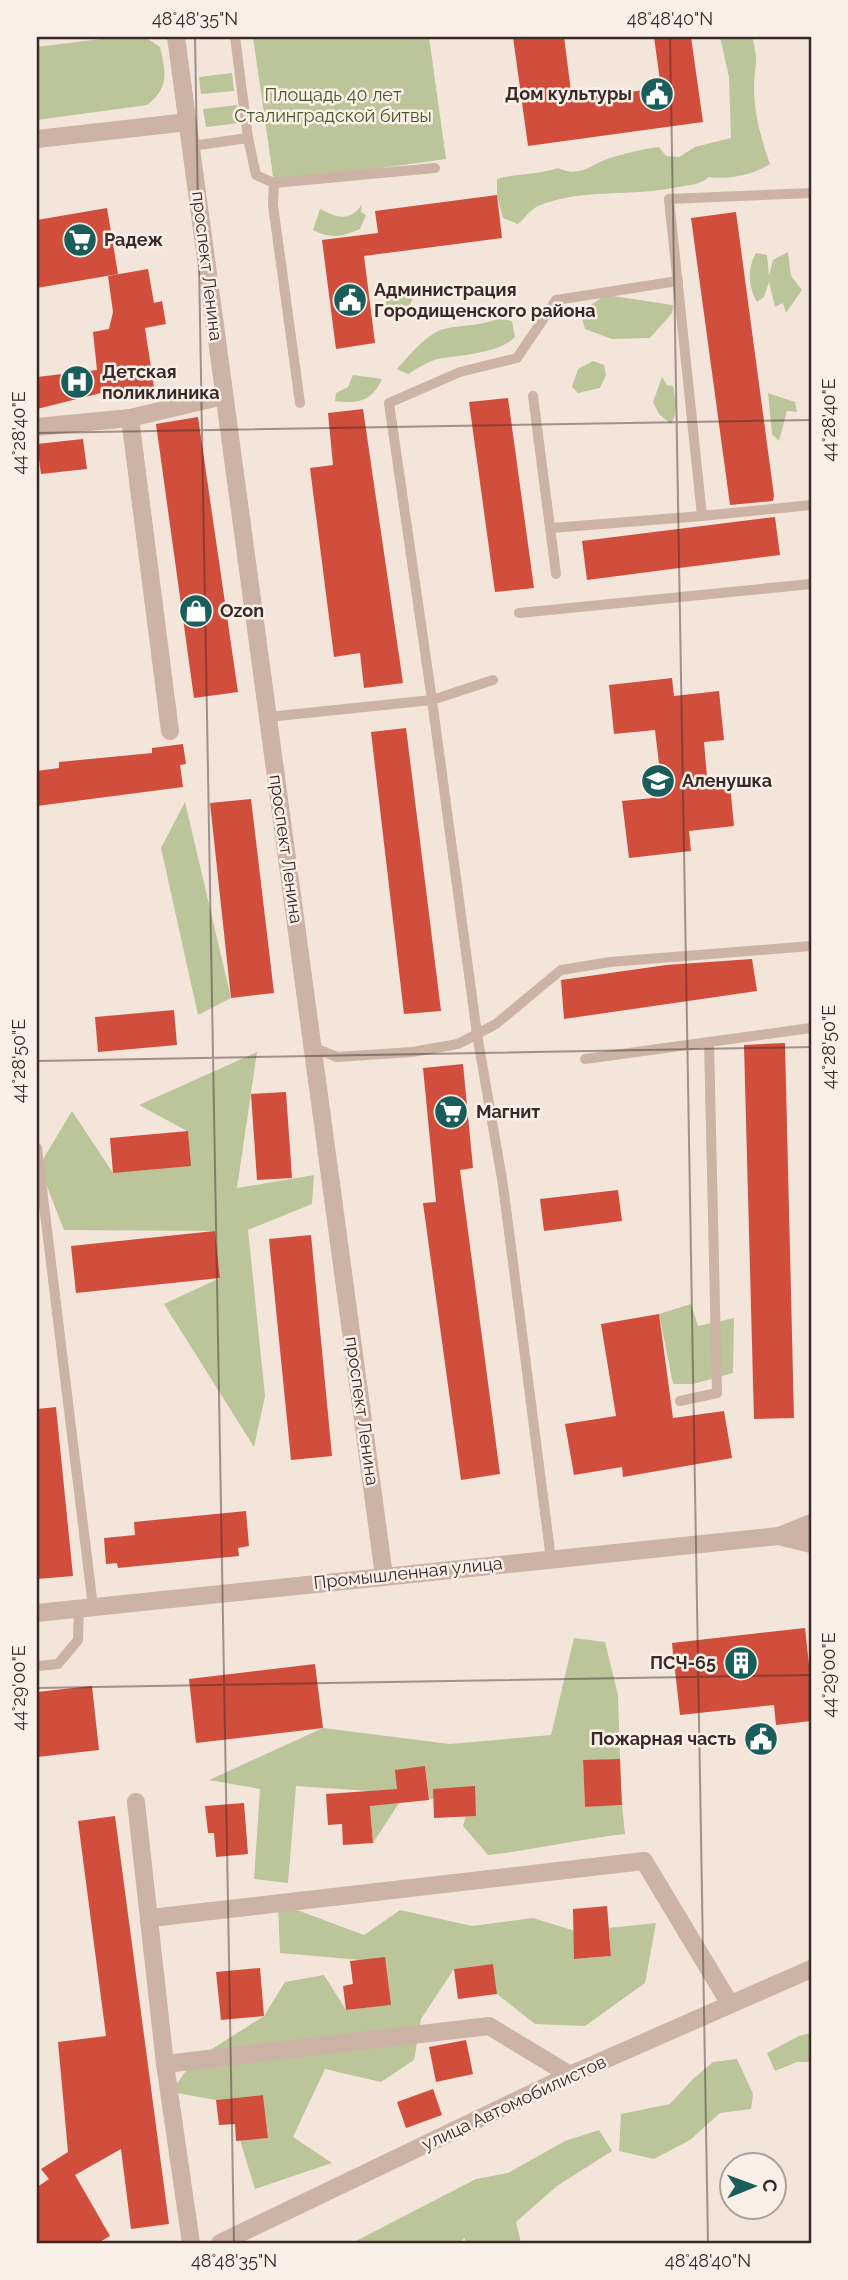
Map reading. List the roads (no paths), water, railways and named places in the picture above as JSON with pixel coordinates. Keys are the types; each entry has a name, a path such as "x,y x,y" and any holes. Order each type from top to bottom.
{"street":[{"name":"проспект Ленина","path":"176,37 384,1576"},
{"path":"37,139 188,122"},
{"path":"37,427 130,418 223,396"},
{"path":"130,418 170,730"},
{"name":"Промышленная улица","path":"37,1613 779,1536 811,1523"},
{"name":"Промышленная улица","path":"779,1536 811,1544"},
{"path":"136,1802 151,1918 165,2064 191,2243"},
{"path":"151,1918 644,1861 730,2004"},
{"name":"улица Автомобилистов","path":"220,2243 570,2075 811,1969"},
{"path":"165,2064 489,2026 570,2075"}],"lane":[{"path":"236,37 248,138 256,176 274,183 435,168"},
{"path":"191,146 248,138"},
{"path":"274,183 274,205 300,403"},
{"path":"702,516 669,199 811,193"},
{"path":"551,1559 503,1185 477,1034 389,403 460,372 517,358 556,300 678,281"},
{"path":"533,396 556,574"},
{"path":"552,528 811,505"},
{"path":"519,613 811,584"},
{"path":"268,717 432,700 494,680"},
{"path":"312,1047 337,1057 412,1052 458,1044 496,1024 561,970 610,962 811,946"},
{"path":"584,1059 811,1028"},
{"path":"680,1401 716,1393 709,1042"},
{"path":"37,1148 42,1242 71,1408 86,1608 78,1640 58,1664 37,1666"}],"place":[{"name":"Дом культуры","path":"657,94"},
{"name":"Радеж","path":"80,240"},
{"name":"Администрация Городищенского района","path":"350,300"},
{"name":"Детская поликлиника","path":"77,382"},
{"name":"Ozon","path":"196,611"},
{"name":"Аленушка","path":"658,781"},
{"name":"Магнит","path":"451,1112"},
{"name":"ПСЧ-65","path":"741,1663"},
{"name":"Пожарная часть","path":"761,1739"}],"park label":[{"name":"Площадь 40 лет Сталинградской битвы","path":"333,105"}]}
